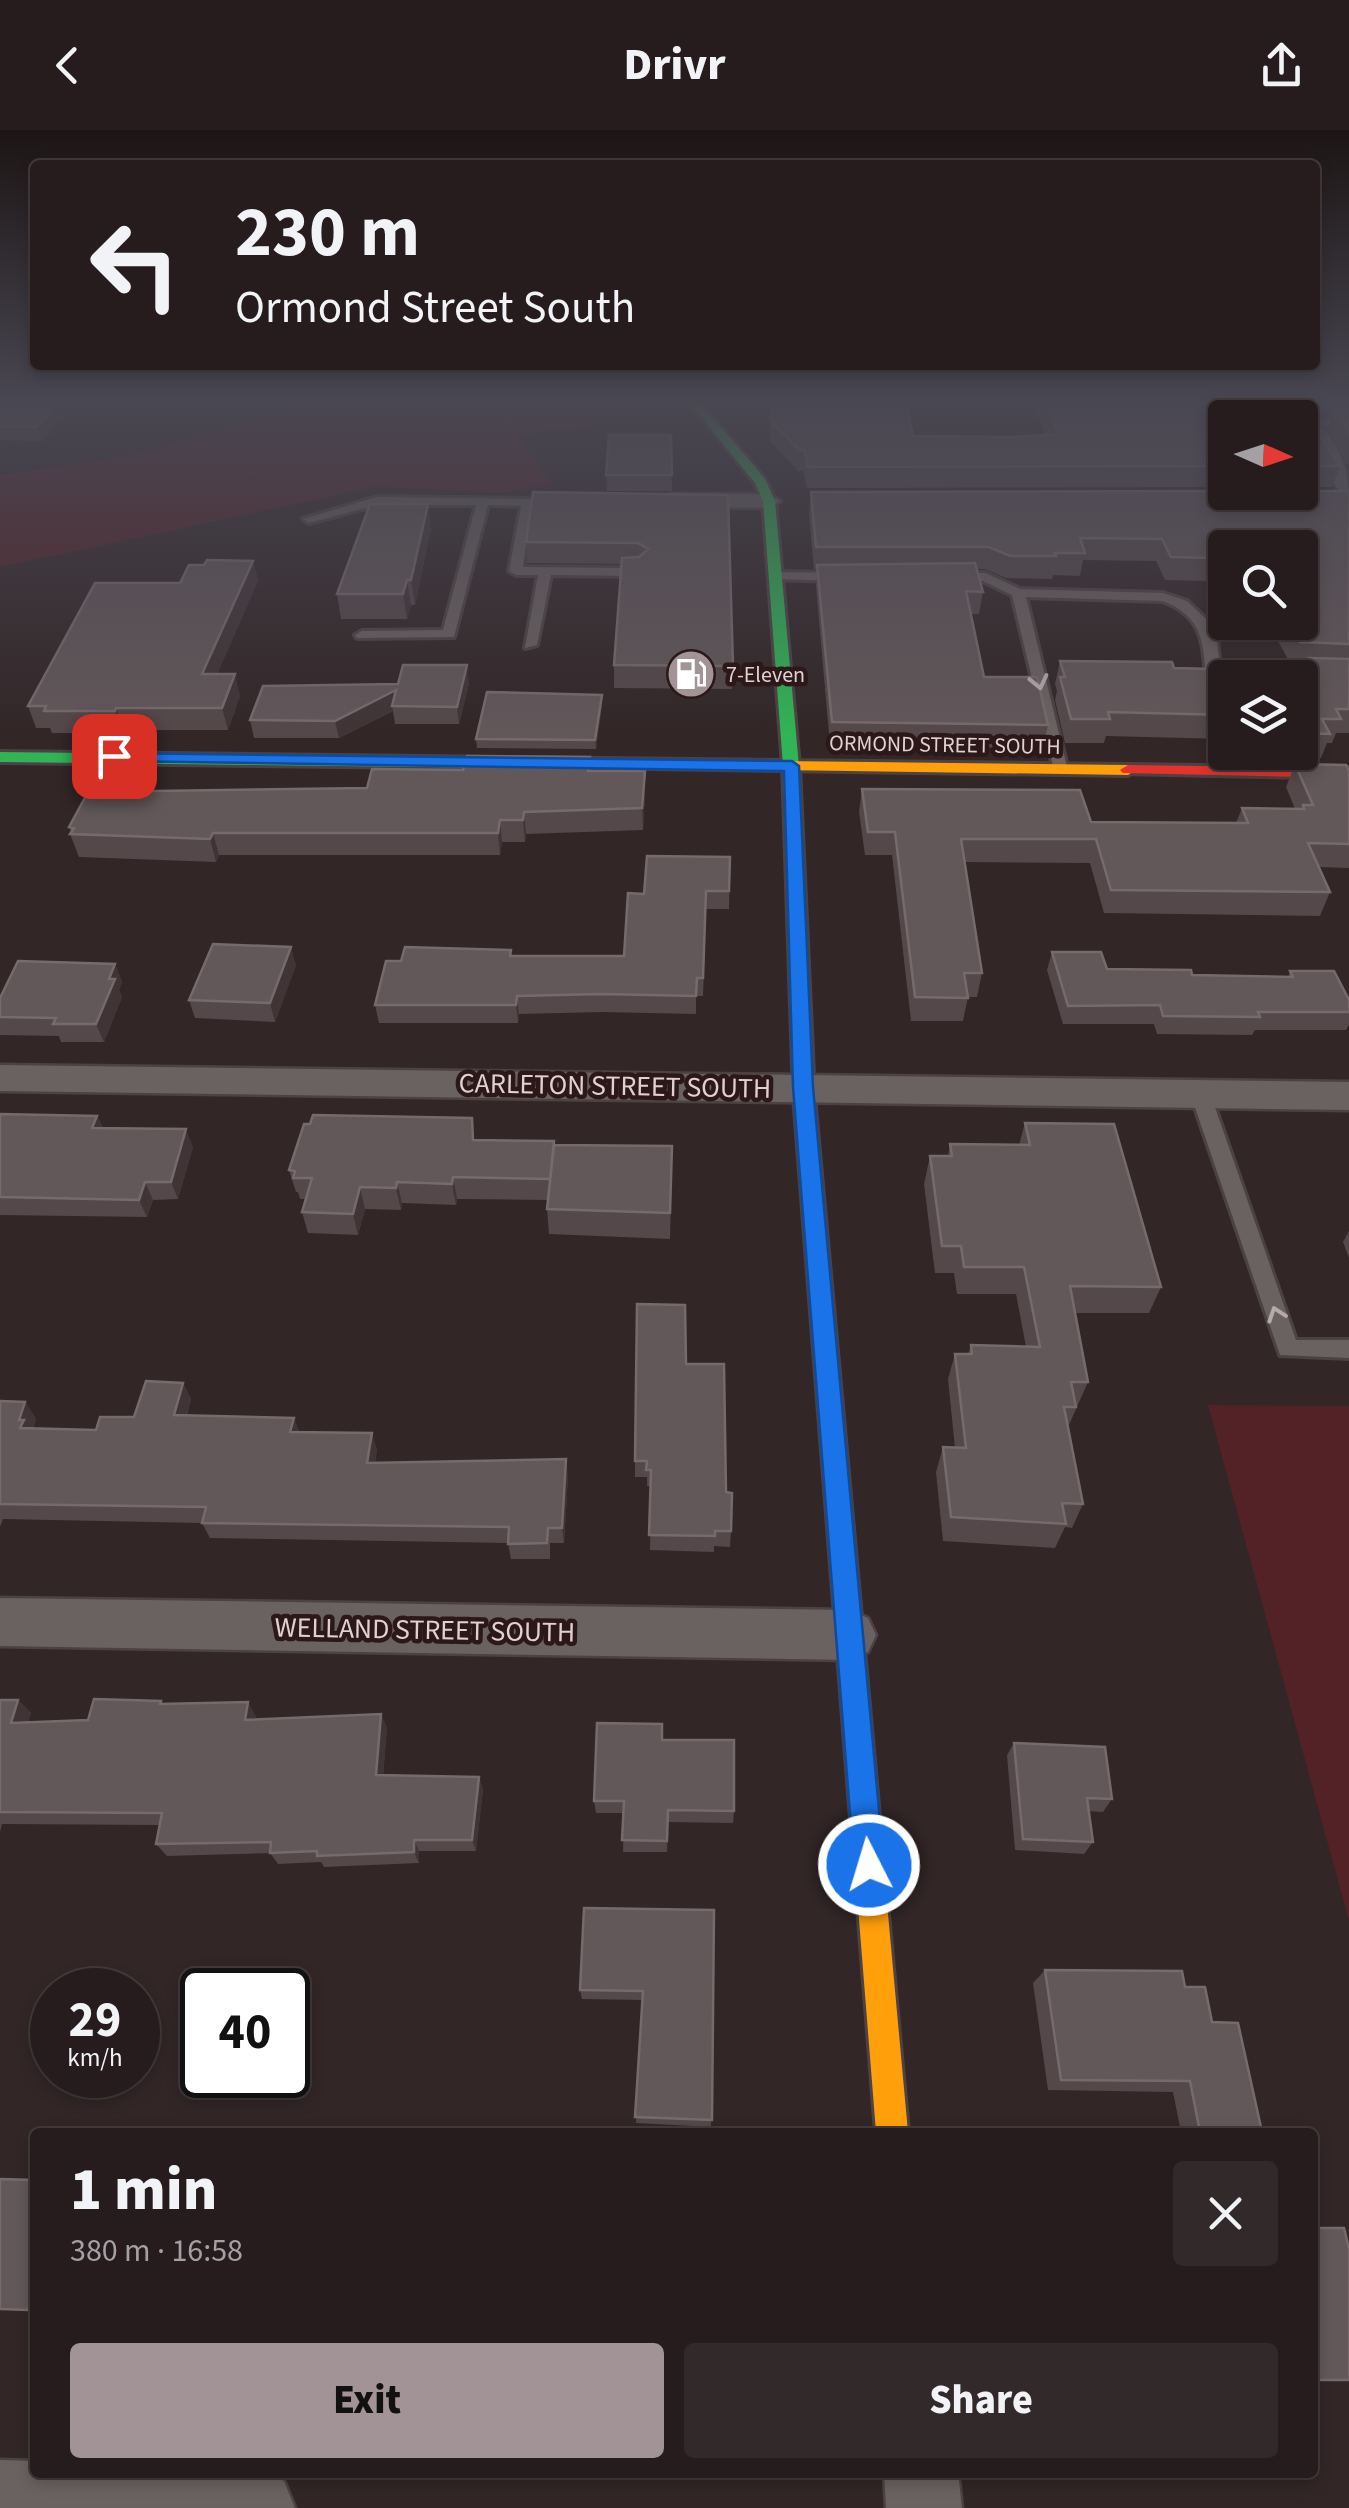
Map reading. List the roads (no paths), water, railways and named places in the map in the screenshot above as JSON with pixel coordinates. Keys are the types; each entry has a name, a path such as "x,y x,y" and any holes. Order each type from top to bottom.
{"street":[{"path":"778,512 776,576 792,766 803,1087 892,2128"},
{"name":"ORMOND STREET SOUTH","path":"0,757 1060,771 1208,764"},
{"name":"ORMOND STREET SOUTH","path":"1318,770 1349,773"},
{"name":"CARLETON STREET SOUTH","path":"0,1078 1349,1096"},
{"name":"WELLAND STREET SOUTH","path":"0,1622 849,1635"},
{"path":"922,2478 924,2508"},
{"path":"0,2497 256,2508"}],"lane":[{"path":"309,518 333,512"},
{"path":"362,635 449,634 480,512"},
{"path":"535,512 516,571 638,572"},
{"path":"530,644 545,573"},
{"path":"776,576 852,576"},
{"path":"928,577 985,577 1018,593 1163,597 1184,602 1194,610 1205,632 1212,660"},
{"path":"1018,593 1060,771"},
{"path":"1200,1093 1288,1349 1349,1348"}],"place":[{"name":"7-Eleven","path":"691,674"}]}
